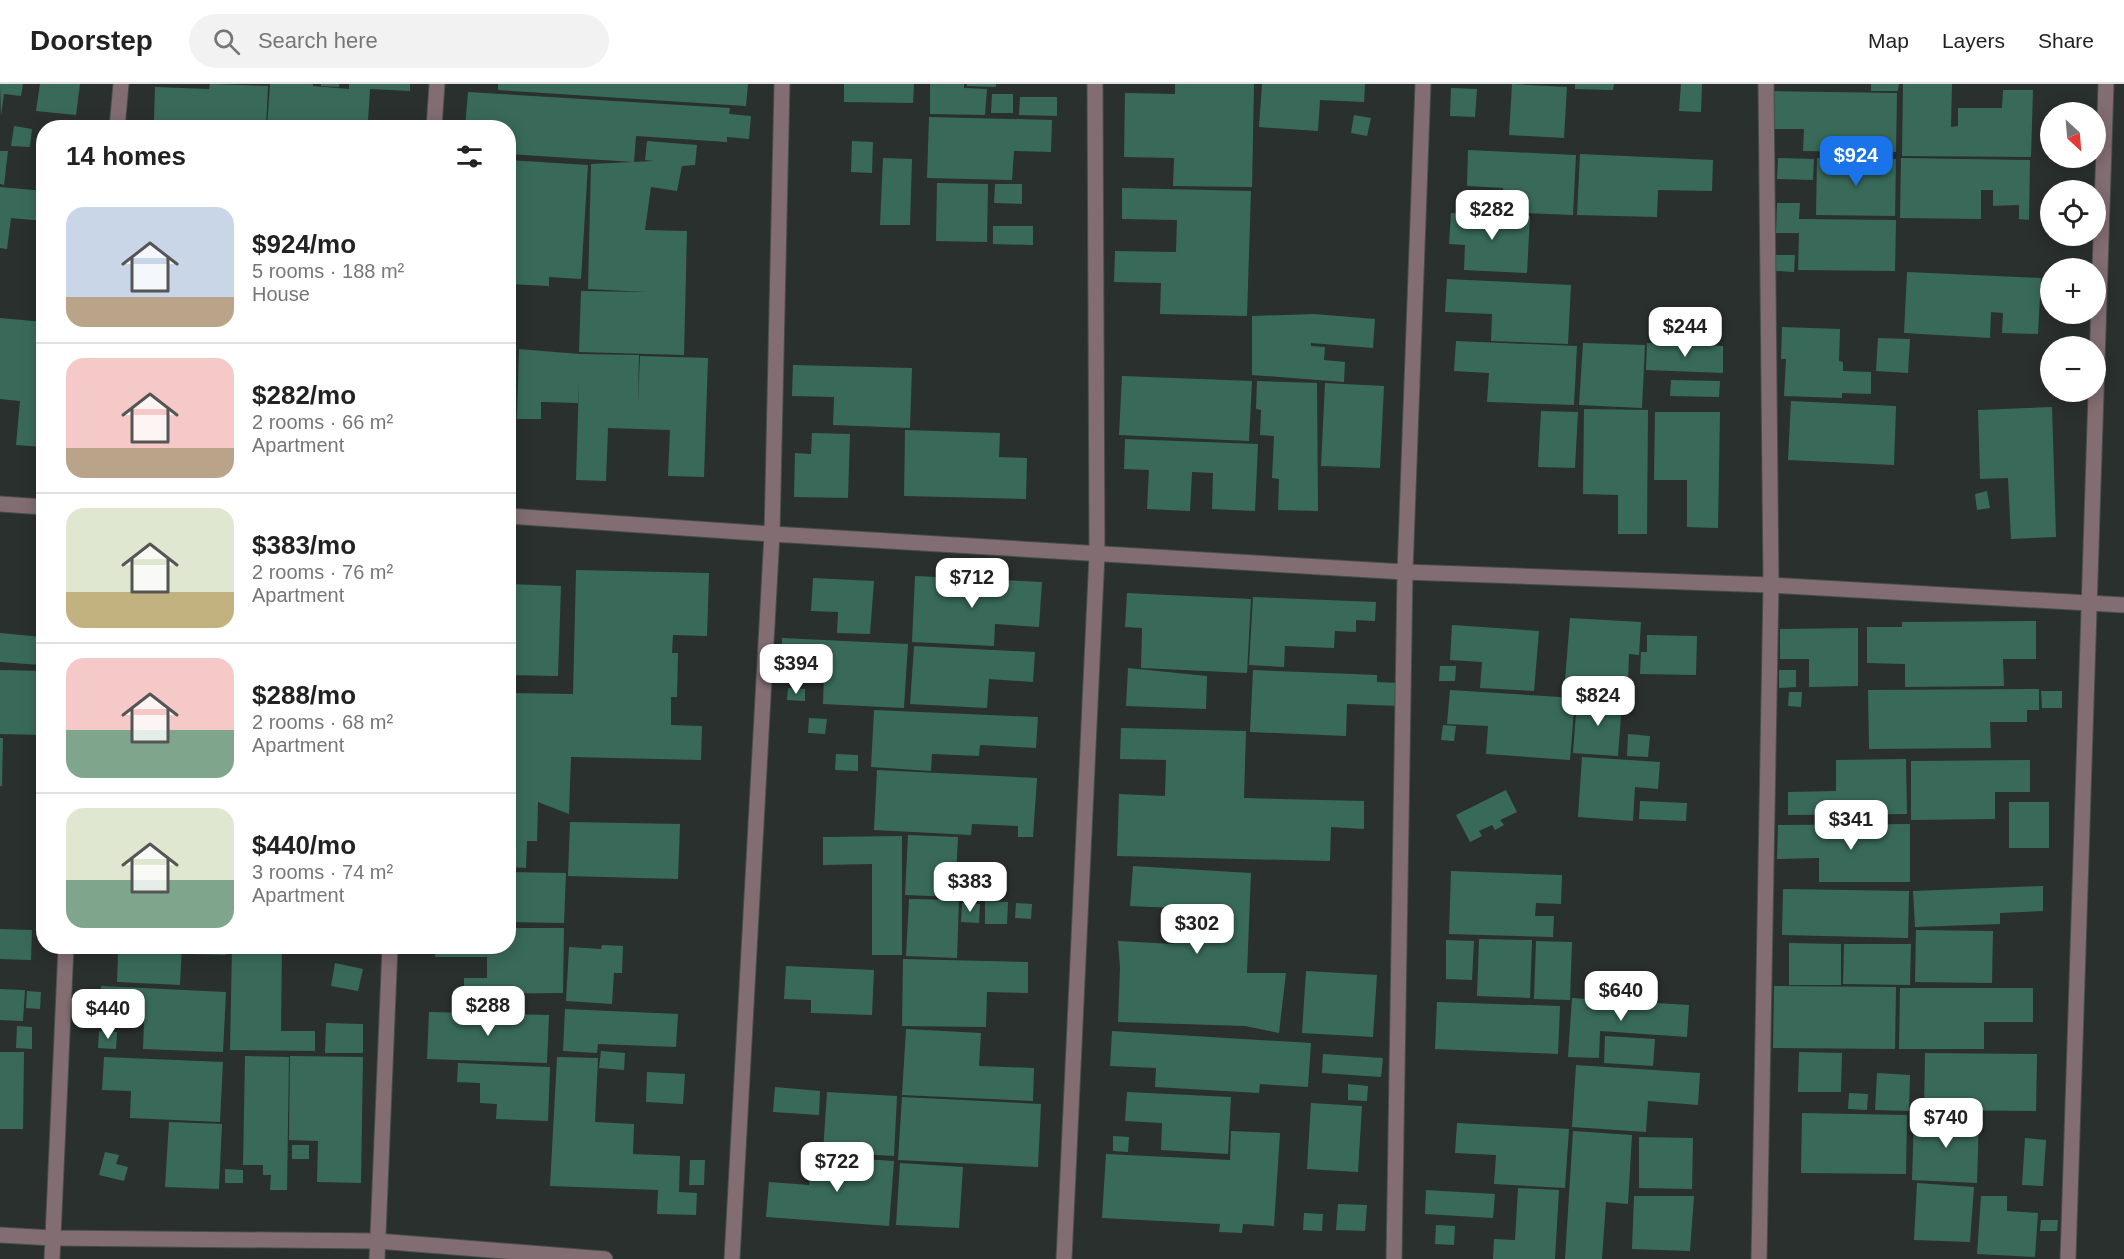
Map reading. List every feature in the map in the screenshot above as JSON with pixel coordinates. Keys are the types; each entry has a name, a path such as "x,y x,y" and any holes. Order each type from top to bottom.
{"street":[{"path":"118,120 121,84"},
{"path":"435,120 437,84"},
{"path":"732,1259 772,534 782,84"},
{"path":"1064,1259 1097,555 1095,84"},
{"path":"1394,1259 1405,572 1423,84"},
{"path":"1759,1259 1770,585 1766,84"},
{"path":"2068,1259 2106,84"},
{"path":"0,504 36,506"},
{"path":"516,517 1097,555 1405,572 1770,585 2089,604 2124,604"},
{"path":"52,1259 66,954"},
{"path":"377,1259 390,954"},
{"path":"0,1235 53,1238 377,1241 605,1259"}],"building":[{"path":"0,84 23,84 21,96 4,94 1,116"},
{"path":"40,84 80,84 76,115 36,111"},
{"path":"210,84 268,86 266,120 154,120 155,87 209,89"},
{"path":"270,84 313,84 313,86 349,89 349,84 410,84 410,91 370,89 368,120 268,120"},
{"path":"321,84 339,84 339,87 321,86"},
{"path":"498,84 748,84 746,106 498,90"},
{"path":"844,84 914,84 913,103 844,102"},
{"path":"930,84 964,84 964,88 987,89 985,115 930,114"},
{"path":"967,84 996,84 996,87 967,86"},
{"path":"1175,84 1254,84 1252,187 1173,186 1174,158 1124,157 1125,93 1175,94"},
{"path":"1262,84 1365,84 1364,102 1320,100 1318,131 1259,127"},
{"path":"1512,84 1567,87 1564,138 1509,135"},
{"path":"1575,84 1614,84 1613,90 1575,89"},
{"path":"1681,84 1702,84 1701,112 1679,111"},
{"path":"1871,84 1899,84 1898,91 1871,91"},
{"path":"1903,84 1952,84 1951,127 1958,126 1958,108 2002,108 2003,90 2033,90 2031,157 1902,156"},
{"path":"1451,88 1477,89 1475,117 1450,116"},
{"path":"1769,91 1897,93 1896,152 1803,151 1804,129 1769,129"},
{"path":"468,92 730,108 729,114 751,116 749,139 727,137 727,142 636,136 634,162 516,155 516,120 466,120"},
{"path":"992,94 1013,94 1013,113 991,113"},
{"path":"1020,97 1057,97 1057,116 1019,115"},
{"path":"1354,115 1371,118 1367,136 1351,133"},
{"path":"929,117 1052,120 1051,152 1014,151 1012,180 927,178"},
{"path":"14,126 32,129 30,147 11,146"},
{"path":"647,141 697,145 695,165 682,166 677,191 651,187 645,230 687,231 684,355 579,352 581,291 648,292 588,289 591,164 654,161 645,160"},
{"path":"852,141 873,142 872,173 851,172"},
{"path":"1468,150 1576,155 1573,215 1502,212 1503,188 1467,186"},
{"path":"0,151 8,151 4,185 0,184"},
{"path":"1580,154 1713,160 1712,191 1658,190 1657,217 1577,215"},
{"path":"883,158 912,159 910,225 880,225"},
{"path":"1778,158 1814,159 1813,180 1777,179"},
{"path":"1817,158 1896,159 1895,216 1816,215"},
{"path":"1901,158 2030,160 2029,220 2019,219 2019,205 1993,206 1993,190 1981,190 1981,219 1900,218"},
{"path":"516,160 588,165 581,279 549,277 549,286 516,284"},
{"path":"937,183 988,184 987,242 936,241"},
{"path":"995,184 1022,184 1022,204 994,203"},
{"path":"0,187 36,190 36,220 11,218 7,249 0,248"},
{"path":"1122,188 1251,191 1247,316 1160,314 1161,283 1114,282 1115,251 1176,252 1177,220 1122,219"},
{"path":"1777,203 1800,203 1799,219 1896,220 1895,271 1798,270 1799,233 1776,233"},
{"path":"1451,213 1530,216 1527,273 1464,270 1465,245 1449,244"},
{"path":"993,226 1033,226 1033,245 993,244"},
{"path":"1776,255 1795,255 1794,272 1776,271"},
{"path":"1907,272 2040,278 2038,334 2002,333 2003,313 1991,312 1990,338 1904,333"},
{"path":"1447,279 1571,285 1568,344 1491,341 1492,314 1445,312"},
{"path":"1314,314 1375,319 1373,348 1311,343 1311,346 1325,347 1324,360 1345,362 1344,382 1252,375 1252,316"},
{"path":"0,318 36,321 36,446 16,445 20,401 0,399"},
{"path":"1782,327 1840,329 1839,361 1843,362 1843,371 1871,372 1871,394 1842,393 1842,398 1784,396 1786,359 1781,359"},
{"path":"1878,338 1910,339 1908,373 1876,371"},
{"path":"1456,341 1577,346 1574,405 1487,402 1489,373 1454,371"},
{"path":"1583,343 1645,345 1642,408 1579,405"},
{"path":"1647,343 1723,346 1723,373 1646,370"},
{"path":"519,349 579,354 639,355 638,405 640,356 708,358 704,477 668,476 670,430 608,428 606,481 576,480 579,382 578,403 541,402 541,419 517,419"},
{"path":"793,365 912,368 910,428 833,425 834,397 792,396"},
{"path":"1122,376 1252,381 1249,441 1119,435"},
{"path":"1671,380 1720,381 1719,397 1670,396"},
{"path":"1257,381 1317,383 1318,511 1278,510 1279,479 1272,478 1274,436 1260,435 1261,410 1256,409"},
{"path":"1325,383 1384,386 1380,468 1321,466"},
{"path":"1791,401 1896,406 1894,465 1788,460"},
{"path":"2052,407 2056,537 2011,539 2008,478 1980,479 1978,410"},
{"path":"1584,409 1648,410 1647,534 1618,534 1618,495 1583,494"},
{"path":"1541,411 1578,412 1575,468 1538,467"},
{"path":"1655,412 1720,412 1718,528 1687,527 1687,480 1654,480"},
{"path":"905,430 1000,433 999,457 1027,458 1026,499 904,496"},
{"path":"812,433 850,434 848,498 794,497 795,453 811,454"},
{"path":"1125,439 1258,444 1255,511 1212,509 1213,473 1192,472 1190,511 1147,509 1149,470 1124,469"},
{"path":"1987,491 1990,508 1977,510 1975,494"},
{"path":"576,570 709,573 707,636 673,635 672,653 678,653 677,697 671,697 671,725 702,726 701,760 571,757 569,814 538,802 537,841 527,841 526,868 516,867 516,693 573,694"},
{"path":"915,576 1042,582 1039,627 995,624 994,646 912,642"},
{"path":"813,578 874,581 870,634 837,633 838,612 811,611"},
{"path":"516,584 561,586 558,676 516,675"},
{"path":"1127,593 1251,599 1247,673 1141,668 1142,628 1125,627"},
{"path":"1253,597 1376,602 1375,621 1356,620 1356,632 1335,631 1334,648 1285,646 1284,667 1249,665"},
{"path":"1570,618 1641,622 1639,655 1629,654 1628,684 1565,680"},
{"path":"2036,621 2036,659 2003,659 2004,686 1905,687 1905,664 1867,663 1867,627 1902,627 1902,622"},
{"path":"1452,625 1539,631 1534,691 1480,688 1482,662 1450,660"},
{"path":"1858,628 1858,686 1809,687 1809,659 1780,659 1780,629"},
{"path":"0,633 36,636 36,665 0,662"},
{"path":"1647,635 1697,636 1696,675 1640,674 1641,652 1647,652"},
{"path":"782,638 908,644 904,708 823,704 824,674 781,673"},
{"path":"914,646 1035,652 1033,682 989,679 987,708 910,704"},
{"path":"1440,666 1456,666 1455,681 1439,681"},
{"path":"1128,668 1207,676 1206,709 1126,706"},
{"path":"0,670 36,671 36,735 0,734"},
{"path":"1253,670 1377,675 1377,682 1400,683 1399,706 1347,704 1346,736 1250,732"},
{"path":"1779,670 1796,670 1796,687 1779,688"},
{"path":"788,688 805,689 805,701 787,700"},
{"path":"2039,689 2039,710 2027,710 2027,722 1990,722 1991,748 1869,749 1868,690"},
{"path":"1450,690 1575,698 1570,760 1486,754 1488,726 1447,724"},
{"path":"2041,691 2062,691 2062,708 2042,708"},
{"path":"1789,692 1802,692 1801,707 1788,706"},
{"path":"1577,699 1622,702 1618,756 1573,753"},
{"path":"874,710 1038,717 1036,748 980,745 979,756 932,754 931,771 871,767"},
{"path":"809,718 827,719 825,734 808,733"},
{"path":"1443,725 1456,726 1454,741 1441,740"},
{"path":"1121,728 1246,731 1244,798 1364,801 1364,829 1331,827 1330,861 1117,856 1119,794 1165,796 1166,760 1120,759"},
{"path":"1628,734 1650,736 1648,757 1627,756"},
{"path":"0,738 3,738 2,786 0,786"},
{"path":"836,754 858,755 858,771 835,770"},
{"path":"1582,757 1660,762 1658,789 1635,787 1633,821 1578,817"},
{"path":"1906,759 1907,814 1788,815 1788,792 1836,791 1836,760"},
{"path":"2030,760 2030,792 1995,792 1995,819 1911,820 1911,761"},
{"path":"877,770 1037,778 1033,837 1018,837 1018,826 972,824 971,835 874,830"},
{"path":"1506,790 1517,812 1500,820 1504,825 1495,830 1492,825 1479,831 1482,836 1470,842 1456,815"},
{"path":"1640,801 1687,803 1686,821 1639,819"},
{"path":"2009,802 2049,802 2049,848 2009,848"},
{"path":"570,822 680,824 678,879 568,876"},
{"path":"1910,824 1910,882 1819,882 1819,858 1777,859 1778,825"},
{"path":"908,835 958,837 955,897 905,895"},
{"path":"902,836 902,955 872,955 872,864 823,865 823,837"},
{"path":"1133,866 1251,873 1247,973 1286,973 1279,1033 1245,1026 1118,1022 1120,968 1118,941 1173,944 1175,908 1130,906"},
{"path":"1451,871 1562,875 1561,904 1536,903 1535,916 1554,916 1553,937 1449,934"},
{"path":"516,872 566,873 564,923 516,922"},
{"path":"960,875 980,877 978,896 958,894"},
{"path":"2043,886 2043,911 2000,913 2000,924 1915,927 1913,891"},
{"path":"1783,889 1909,891 1908,938 1782,935"},
{"path":"909,899 959,900 957,958 906,956"},
{"path":"985,901 1008,902 1007,924 985,924"},
{"path":"962,903 980,904 979,923 961,922"},
{"path":"1016,903 1032,904 1031,919 1015,918"},
{"path":"516,928 564,928 563,993 464,994 464,978 487,978 487,957 435,957 435,954 516,954"},
{"path":"0,929 32,930 31,960 0,959"},
{"path":"1916,930 1993,931 1992,983 1915,982"},
{"path":"1479,939 1532,940 1530,998 1477,996"},
{"path":"1446,940 1474,941 1472,980 1446,979"},
{"path":"1536,941 1572,942 1570,1000 1534,999"},
{"path":"1789,943 1841,944 1841,985 1789,985"},
{"path":"1844,944 1911,944 1910,985 1843,984"},
{"path":"602,945 623,946 622,973 614,973 612,1004 566,1001 569,947 601,949"},
{"path":"118,954 182,954 180,985 117,982"},
{"path":"232,954 282,954 281,1031 315,1031 315,1051 230,1050"},
{"path":"903,959 1028,962 1028,993 987,992 986,1027 902,1026"},
{"path":"335,963 363,969 358,991 331,986"},
{"path":"786,966 874,970 872,1015 811,1013 811,1000 784,999"},
{"path":"1306,971 1377,975 1373,1037 1302,1033"},
{"path":"101,986 226,992 223,1052 143,1049 144,1021 100,1019"},
{"path":"1774,986 1896,987 1895,1049 1773,1048"},
{"path":"1900,988 2033,988 2033,1022 1984,1022 1984,1049 1899,1049"},
{"path":"0,989 25,990 23,1021 0,1020"},
{"path":"27,991 41,992 40,1009 26,1008"},
{"path":"1572,998 1689,1005 1687,1037 1600,1031 1599,1058 1568,1057"},
{"path":"1437,1002 1560,1006 1558,1054 1435,1049"},
{"path":"565,1009 678,1014 676,1047 598,1044 597,1053 563,1051"},
{"path":"429,1012 549,1015 547,1063 427,1059"},
{"path":"326,1023 363,1024 363,1053 325,1053"},
{"path":"17,1026 32,1027 32,1049 16,1048"},
{"path":"906,1029 981,1033 979,1066 1034,1068 1033,1101 902,1095"},
{"path":"99,1031 117,1032 116,1049 98,1048"},
{"path":"1112,1031 1311,1043 1308,1087 1260,1084 1259,1093 1155,1087 1156,1068 1110,1066"},
{"path":"1605,1036 1655,1039 1653,1066 1604,1063"},
{"path":"601,1051 625,1053 624,1070 599,1068"},
{"path":"0,1052 24,1052 23,1129 0,1129"},
{"path":"1799,1052 1842,1053 1841,1092 1798,1092"},
{"path":"1925,1053 2037,1054 2036,1111 1924,1110"},
{"path":"1323,1054 1383,1058 1381,1077 1322,1073"},
{"path":"245,1056 289,1057 287,1190 270,1190 271,1175 263,1175 263,1165 243,1165"},
{"path":"290,1056 363,1057 361,1183 317,1182 318,1141 289,1140"},
{"path":"104,1057 223,1062 220,1122 130,1118 131,1091 102,1090"},
{"path":"557,1057 598,1058 595,1122 634,1124 633,1154 680,1156 679,1192 697,1193 696,1215 657,1214 658,1190 550,1186"},
{"path":"458,1063 550,1067 548,1121 496,1119 497,1104 480,1103 480,1083 457,1082"},
{"path":"1576,1065 1700,1073 1698,1105 1648,1101 1646,1132 1572,1127"},
{"path":"647,1072 685,1074 683,1104 646,1102"},
{"path":"1877,1073 1910,1075 1909,1111 1875,1110"},
{"path":"1348,1084 1368,1086 1367,1101 1348,1100"},
{"path":"775,1087 820,1091 819,1115 773,1112"},
{"path":"827,1092 897,1096 894,1156 823,1152"},
{"path":"1127,1092 1231,1097 1228,1154 1161,1150 1162,1123 1125,1121"},
{"path":"1849,1093 1868,1094 1867,1110 1848,1109"},
{"path":"902,1097 1041,1104 1038,1167 898,1160"},
{"path":"1311,1103 1362,1106 1358,1172 1307,1169"},
{"path":"1802,1113 1907,1115 1906,1174 1801,1173"},
{"path":"1914,1116 1979,1118 1977,1183 1912,1180"},
{"path":"169,1122 222,1124 219,1189 165,1187"},
{"path":"1457,1123 1569,1129 1565,1188 1494,1184 1496,1155 1455,1153"},
{"path":"1231,1131 1280,1133 1274,1226 1243,1224 1242,1233 1219,1232 1220,1224 1102,1218 1106,1154 1230,1160"},
{"path":"1573,1131 1632,1135 1628,1204 1606,1202 1602,1259 1565,1259"},
{"path":"1113,1136 1129,1137 1128,1152 1113,1151"},
{"path":"1639,1137 1693,1138 1692,1189 1639,1188"},
{"path":"2025,1138 2046,1140 2043,1186 2022,1185"},
{"path":"292,1145 309,1145 309,1159 292,1159"},
{"path":"105,1152 119,1155 116,1164 128,1167 124,1181 99,1175"},
{"path":"812,1156 894,1161 889,1226 766,1217 769,1182 809,1185"},
{"path":"690,1160 705,1160 704,1185 689,1185"},
{"path":"900,1163 963,1167 959,1228 896,1225"},
{"path":"225,1169 243,1170 243,1183 225,1183"},
{"path":"1917,1183 1974,1187 1970,1242 1914,1240"},
{"path":"1518,1188 1559,1190 1555,1259 1493,1259 1494,1239 1515,1240"},
{"path":"1426,1190 1495,1194 1493,1218 1425,1214"},
{"path":"1634,1196 1694,1196 1690,1251 1632,1249"},
{"path":"1981,1196 2007,1196 2007,1211 2038,1213 2035,1257 1977,1254"},
{"path":"1338,1204 1367,1205 1365,1231 1336,1230"},
{"path":"1304,1213 1323,1214 1322,1231 1303,1230"},
{"path":"2041,1220 2058,1220 2057,1231 2040,1231"},
{"path":"1436,1225 1455,1226 1454,1245 1435,1244"}]}
